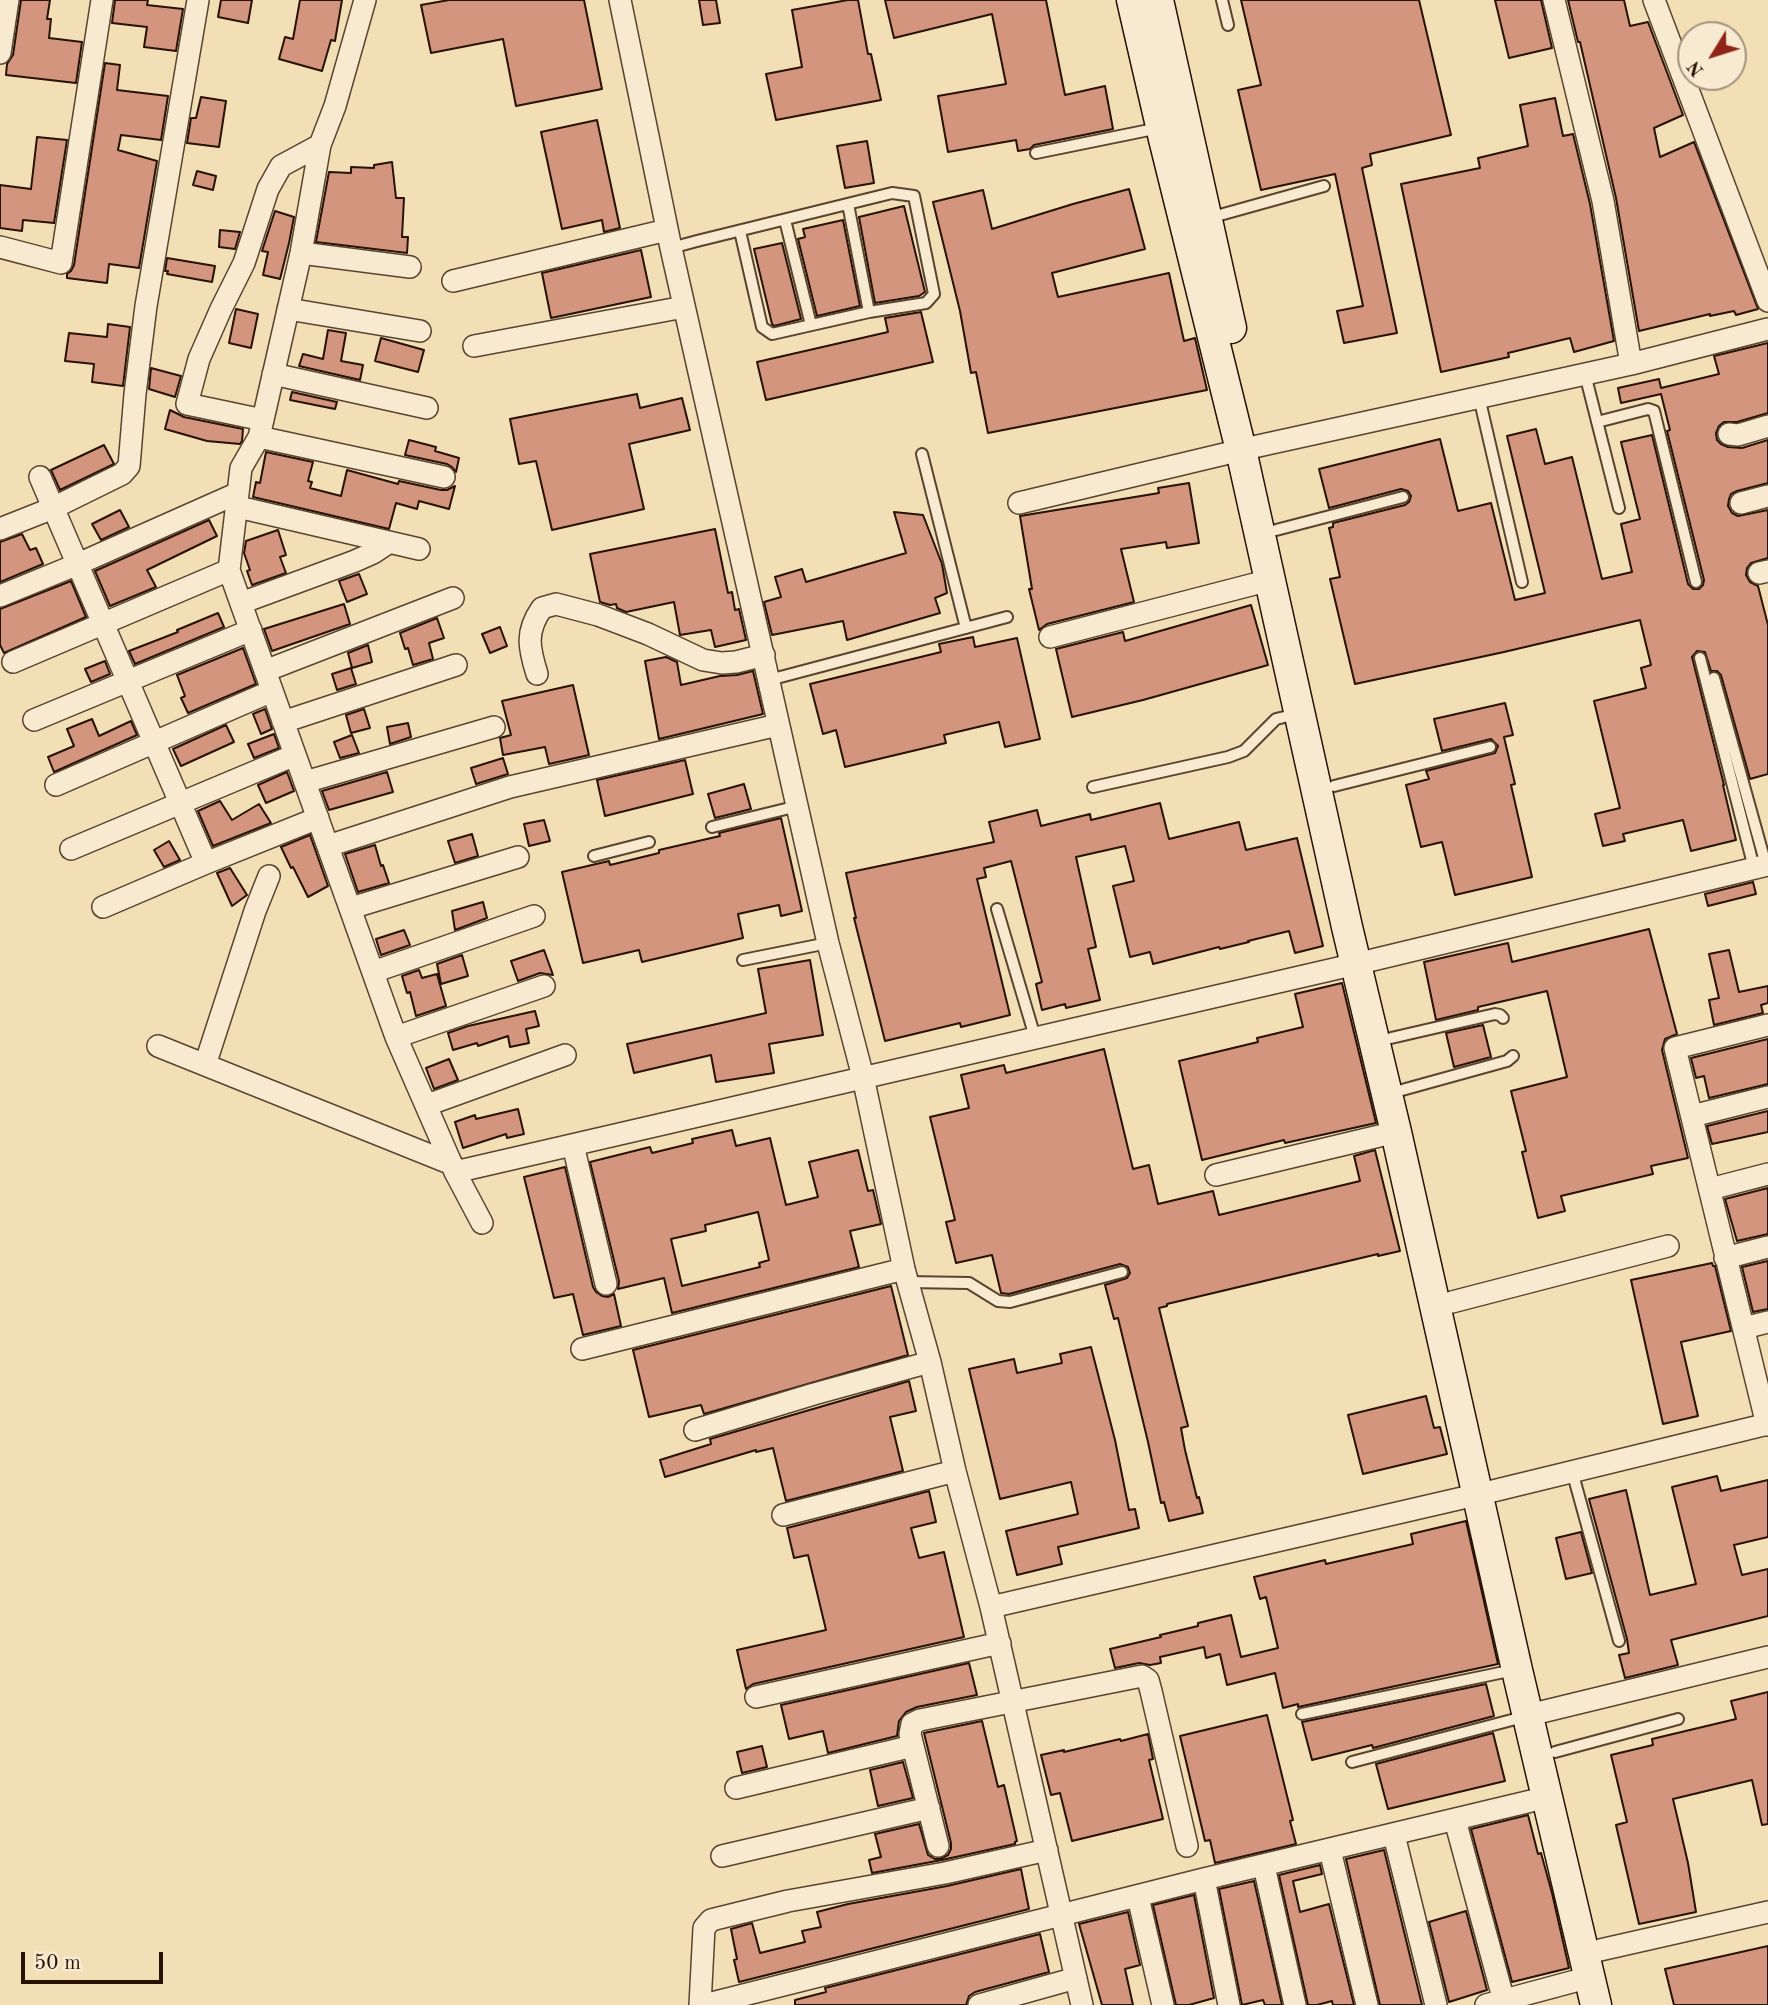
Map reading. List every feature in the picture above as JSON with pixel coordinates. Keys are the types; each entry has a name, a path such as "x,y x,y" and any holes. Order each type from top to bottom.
{"street":[{"path":"0,53 8,0"},
{"path":"0,247 61,263 102,0"},
{"path":"0,529 53,508 122,474 129,466 146,306 198,0"},
{"path":"365,0 335,106 320,145 301,253 261,428 241,468 229,570 396,1037 454,1168 482,1223"},
{"path":"620,0 669,239 828,943 863,1077 906,1276 992,1607 1082,2005"},
{"path":"1132,0 1162,127 1221,327 1250,448 1276,530 1334,786 1396,1132 1488,1492 1537,1714 1548,1797 1595,1977 1611,2005"},
{"path":"1158,0 1207,219 1221,327"},
{"path":"1554,0 1602,201 1631,364"},
{"path":"1654,0 1768,301"},
{"path":"320,145 281,166 268,188 244,263 199,359 187,404 261,428 444,477"},
{"path":"453,281 669,239"},
{"path":"301,253 410,267"},
{"path":"474,346 684,307"},
{"path":"288,309 420,331"},
{"path":"1019,503 1250,448 1631,364 1768,329"},
{"path":"273,374 427,408"},
{"path":"1729,434 1738,435 1768,426"},
{"path":"1250,448 1270,580 1300,713 1365,962 1391,1038 1452,1302 1488,1492 1517,1670 1555,1752 1595,1977"},
{"path":"40,477 206,863"},
{"path":"1741,503 1768,496"},
{"path":"0,596 238,500 388,543 419,549"},
{"path":"241,603 355,561 388,543"},
{"path":"13,662 229,570"},
{"path":"1050,637 1270,580"},
{"path":"56,785 154,742 269,681 453,597"},
{"path":"537,674 529,648 531,630 534,619 542,608 556,604 598,615 648,634 703,660 736,662 764,655"},
{"path":"34,720 251,630"},
{"path":"284,722 456,665"},
{"path":"328,846 510,787 778,725"},
{"path":"305,782 495,727"},
{"path":"71,849 295,755"},
{"path":"103,907 318,818"},
{"path":"351,908 518,857"},
{"path":"158,1046 454,1168 573,1145 1365,962 1763,866"},
{"path":"205,1065 269,876"},
{"path":"373,972 534,916"},
{"path":"396,1037 544,986"},
{"path":"992,1607 1768,1425 1675,1048 1768,1026"},
{"path":"427,1105 565,1055"},
{"path":"1692,1116 1768,1097"},
{"path":"1216,1175 1396,1132"},
{"path":"573,1145 606,1284"},
{"path":"1710,1189 1768,1174"},
{"path":"1452,1302 1668,1246"},
{"path":"1725,1258 1768,1247"},
{"path":"582,1349 906,1276"},
{"path":"1744,1328 1768,1322"},
{"path":"695,1430 930,1362"},
{"path":"783,1515 955,1471"},
{"path":"756,1697 1000,1643"},
{"path":"1537,1714 1768,1657"},
{"path":"938,1846 910,1734 912,1724 920,1720 1142,1676 1148,1680 1187,1846"},
{"path":"736,1788 913,1746"},
{"path":"1047,1850 945,1873 788,1901 711,1920 704,1928 702,2005 1204,1879 1548,1797"},
{"path":"722,1856 929,1808"},
{"path":"1455,1820 1498,2003 1595,1977 1768,1912"},
{"path":"1394,1835 1436,2005"},
{"path":"1330,1850 1367,2005"},
{"path":"1264,1866 1295,2005"},
{"path":"1204,1879 1229,2005"},
{"path":"1138,1897 1163,2005"},
{"path":"979,2005 1076,1978"}],"lane":[{"path":"1222,0 1228,25"},
{"path":"1036,153 1162,127"},
{"path":"1207,219 1324,186"},
{"path":"669,239 740,231 892,193 915,196 934,294 926,303 869,312 772,334 762,327 740,231"},
{"path":"848,204 869,312"},
{"path":"785,219 811,325"},
{"path":"1585,374 1619,508"},
{"path":"1479,397 1522,582"},
{"path":"1597,422 1648,409 1654,411 1696,582"},
{"path":"922,454 966,628"},
{"path":"1276,530 1403,497"},
{"path":"769,680 1007,617"},
{"path":"1700,658 1763,866"},
{"path":"1714,678 1763,866"},
{"path":"1093,787 1228,757 1244,751 1276,719 1300,713"},
{"path":"1334,786 1490,747"},
{"path":"712,827 798,806"},
{"path":"594,856 649,842"},
{"path":"997,909 1035,1037"},
{"path":"743,960 828,943"},
{"path":"1391,1038 1496,1014 1503,1018"},
{"path":"1402,1090 1507,1061 1513,1055"},
{"path":"906,1276 969,1283 998,1301 1010,1302 1122,1272"},
{"path":"1572,1471 1619,1641"},
{"path":"1302,1714 1517,1670"},
{"path":"1352,1762 1537,1714"},
{"path":"1555,1752 1678,1719"}],"building":[{"path":"21,0 50,0 47,19 51,19 49,38 82,42 76,83 6,75 7,64 13,55"},
{"path":"115,0 148,0 147,5 183,9 176,51 144,47 147,27 112,23"},
{"path":"221,0 252,0 248,23 218,17"},
{"path":"300,0 342,0 335,41 331,40 322,71 279,59 285,37 293,39"},
{"path":"449,0 584,0 602,89 516,106 503,39 431,53 421,5"},
{"path":"699,0 716,0 720,23 703,25"},
{"path":"858,0 868,54 871,54 881,100 776,120 766,74 802,67 792,10"},
{"path":"885,0 1046,0 1065,95 1105,86 1113,129 1034,145 1030,149 1018,151 1016,140 948,152 938,96 1006,84 992,14 894,38"},
{"path":"1241,0 1419,0 1451,135 1370,154 1372,165 1362,168 1397,333 1344,343 1337,311 1363,306 1335,174 1261,190 1238,90 1261,85"},
{"path":"1495,0 1541,0 1552,48 1509,58"},
{"path":"1568,0 1624,0 1630,26 1648,22 1683,115 1654,128 1660,157 1694,142 1758,309 1736,315 1734,311 1710,314 1639,331 1616,198"},
{"path":"105,63 120,65 117,90 168,96 161,140 121,135 118,150 157,161 139,268 109,264 107,283 67,278 74,265"},
{"path":"201,97 226,101 219,147 187,143 191,118 196,118"},
{"path":"1555,98 1563,136 1573,134 1590,204 1614,341 1574,352 1570,338 1508,353 1509,357 1441,372 1401,184 1480,168 1478,158 1528,146 1520,105"},
{"path":"597,120 620,228 604,232 602,220 562,229 541,132"},
{"path":"37,137 67,140 54,223 23,220 22,231 0,228 0,185 31,189"},
{"path":"867,141 874,183 845,188 837,146"},
{"path":"392,162 396,198 404,198 402,237 408,237 407,253 316,242 329,172 351,173 351,167 374,168 374,165"},
{"path":"197,171 216,176 213,190 193,185"},
{"path":"1129,189 1145,249 1052,273 1058,297 1169,273 1184,341 1195,338 1207,390 988,433 976,372 971,373 960,311 933,202 983,190 992,229"},
{"path":"904,206 925,292 919,296 875,303 859,217"},
{"path":"275,211 294,217 280,279 263,275 268,252 262,251"},
{"path":"843,220 860,306 817,316 798,239 805,237 803,229"},
{"path":"220,230 240,232 235,249 219,247"},
{"path":"782,243 801,319 774,326 754,249"},
{"path":"641,250 651,297 551,318 542,273"},
{"path":"167,258 215,266 212,282 167,274"},
{"path":"236,309 258,314 251,348 229,343"},
{"path":"921,312 933,362 766,400 757,362 888,332 885,318"},
{"path":"108,324 130,327 123,386 92,382 94,364 65,361 69,333 107,337"},
{"path":"328,330 346,333 341,361 363,365 360,380 299,366 303,354 323,359"},
{"path":"381,338 424,350 418,372 375,361"},
{"path":"1768,343 1768,413 1737,422 1724,422 1716,433 1717,440 1728,447 1742,448 1768,440 1768,483 1731,494 1728,506 1732,513 1738,516 1768,510 1768,558 1751,563 1746,575 1750,582 1758,586 1768,625 1768,774 1750,779 1721,675 1717,671 1711,671 1705,652 1697,651 1692,657 1736,840 1691,851 1683,820 1623,834 1625,841 1603,846 1595,814 1620,808 1594,701 1646,688 1641,668 1651,665 1640,620 1355,684 1330,579 1340,577 1329,528 1333,527 1333,523 1405,505 1411,496 1408,491 1401,489 1329,508 1319,469 1440,439 1458,511 1491,503 1515,600 1545,593 1507,436 1536,429 1545,464 1572,457 1602,579 1632,572 1621,524 1640,519 1621,442 1652,435 1688,584 1693,589 1699,589 1704,580 1667,431 1670,430 1661,394 1621,403 1618,388 1659,379 1661,388 1719,374 1714,356"},
{"path":"151,368 181,376 175,397 149,389"},
{"path":"292,392 337,402 335,409 290,400"},
{"path":"637,394 640,408 682,398 690,430 629,444 644,509 552,530 536,461 519,464 510,419"},
{"path":"170,410 184,417 243,429 242,441 240,444 207,441 165,429"},
{"path":"409,440 436,447 435,451 459,458 456,472 447,464 405,455"},
{"path":"104,445 114,464 60,490 51,470"},
{"path":"266,452 313,462 308,481 312,482 310,488 341,496 347,470 398,484 399,481 441,490 455,486 449,509 419,501 417,509 396,503 389,529 253,497 256,482 260,483"},
{"path":"1189,483 1199,543 1167,548 1166,542 1121,549 1134,602 1047,624 1039,630 1029,589 1032,589 1020,516 1159,493 1158,488"},
{"path":"120,510 129,527 101,540 92,524"},
{"path":"894,512 923,515 942,564 947,593 935,598 940,613 847,640 843,621 772,635 764,602 781,597 775,577 802,569 806,582 906,553"},
{"path":"209,520 217,536 147,570 156,587 110,606 95,571"},
{"path":"715,529 728,593 732,592 735,610 739,609 746,640 715,647 711,630 680,635 674,602 626,612 617,608 616,604 600,602 590,554"},
{"path":"278,530 286,555 280,557 286,573 252,585 244,553 246,541"},
{"path":"22,534 30,550 36,548 43,564 0,582 0,542"},
{"path":"359,574 367,594 347,602 339,581"},
{"path":"71,581 86,617 4,653 0,645 0,609"},
{"path":"344,604 350,624 272,651 264,629"},
{"path":"1251,605 1268,665 1072,717 1056,649 1123,632 1125,641"},
{"path":"218,613 224,627 135,664 129,651"},
{"path":"437,618 444,638 429,643 433,659 413,665 400,633"},
{"path":"500,627 507,646 490,653 482,634"},
{"path":"973,637 975,647 1017,638 1040,739 1005,747 999,722 944,735 946,743 845,767 836,730 823,734 810,684 941,652 939,644"},
{"path":"368,645 372,662 352,668 348,653"},
{"path":"243,648 256,684 188,713 181,698 185,696 177,675"},
{"path":"666,657 677,662 681,685 753,671 763,714 659,739 645,661"},
{"path":"105,661 110,674 91,682 85,669"},
{"path":"351,668 356,684 337,690 332,674"},
{"path":"573,685 589,755 549,764 545,747 503,755 500,738 511,735 502,701"},
{"path":"1505,703 1513,735 1504,737 1515,784 1511,785 1532,877 1455,895 1442,842 1421,847 1406,785 1429,779 1426,771 1495,753 1498,746 1491,739 1442,751 1434,719"},
{"path":"265,709 272,729 261,734 253,714"},
{"path":"364,709 370,728 351,733 346,715"},
{"path":"92,719 99,736 131,721 137,735 54,772 48,757 74,746 67,729"},
{"path":"408,723 411,737 390,744 387,727"},
{"path":"226,725 234,742 181,766 173,749"},
{"path":"274,734 279,748 254,758 248,744"},
{"path":"352,735 359,753 340,758 334,742"},
{"path":"503,758 508,774 476,784 471,768"},
{"path":"685,760 693,794 605,816 597,780"},
{"path":"287,772 294,791 266,803 258,785"},
{"path":"387,772 393,792 329,810 322,791"},
{"path":"744,784 751,809 715,818 708,794"},
{"path":"220,801 232,820 259,804 271,823 213,846 198,811"},
{"path":"1160,803 1169,839 1239,822 1246,850 1297,838 1323,946 1295,953 1289,931 1153,964 1150,952 1130,957 1113,886 1134,881 1125,846 1076,857 1096,947 1088,949 1100,1000 1066,1008 1065,1004 1042,1010 1036,984 1042,982 1011,861 984,868 986,877 977,879 1010,1015 961,1027 960,1023 885,1041 854,918 846,873 994,842 989,822 1037,810 1041,826 1090,814 1091,820"},
{"path":"781,818 802,911 781,916 779,905 738,914 743,938 642,962 639,950 583,963 562,872 609,861 610,865 659,853 659,850"},
{"path":"544,820 550,841 529,846 524,824"},
{"path":"472,834 478,856 455,863 448,841"},
{"path":"310,835 328,886 308,897 281,847"},
{"path":"169,841 180,860 164,867 154,850"},
{"path":"375,845 389,883 358,892 345,854"},
{"path":"230,868 247,895 232,906 217,873"},
{"path":"1753,882 1756,894 1708,906 1705,894"},
{"path":"483,902 487,918 455,930 452,911"},
{"path":"1649,929 1677,1034 1665,1039 1662,1050 1688,1158 1651,1166 1653,1174 1561,1196 1565,1211 1538,1218 1522,1152 1526,1151 1511,1091 1567,1077 1547,991 1436,1020 1424,962 1508,943 1512,962"},
{"path":"404,930 410,945 381,955 376,939"},
{"path":"544,950 553,975 540,973 518,981 511,961"},
{"path":"1729,950 1739,992 1768,986 1768,1003 1761,1005 1763,1013 1714,1025 1709,1000 1719,998 1709,954"},
{"path":"462,955 468,976 441,984 437,964"},
{"path":"810,960 823,1035 769,1044 774,1073 716,1082 711,1055 634,1073 627,1044 766,1013 758,969"},
{"path":"419,970 422,978 437,974 446,1006 416,1016 410,992 407,993 402,976"},
{"path":"1342,983 1376,1123 1285,1143 1284,1140 1202,1160 1179,1061 1258,1042 1257,1038 1303,1027 1295,994"},
{"path":"535,1011 539,1026 526,1029 529,1043 510,1047 508,1036 478,1046 477,1043 453,1050 448,1033"},
{"path":"1483,1025 1491,1057 1454,1067 1446,1033"},
{"path":"1768,1039 1768,1084 1709,1098 1704,1076 1696,1078 1691,1058"},
{"path":"1104,1049 1133,1169 1149,1165 1158,1204 1213,1191 1219,1215 1360,1181 1354,1156 1375,1150 1400,1251 1378,1254 1159,1308 1188,1426 1181,1428 1185,1450 1203,1513 1169,1521 1164,1502 1161,1503 1118,1318 1114,1319 1105,1285 1127,1278 1130,1273 1128,1267 1120,1264 1009,1294 1001,1293 992,1255 956,1263 946,1222 955,1220 930,1117 969,1108 961,1075 1004,1065 1006,1073"},
{"path":"449,1059 458,1080 434,1089 426,1068"},
{"path":"518,1109 524,1134 507,1138 506,1134 463,1148 455,1122 475,1115 476,1119"},
{"path":"1768,1111 1768,1132 1712,1144 1707,1126"},
{"path":"732,1130 736,1146 770,1138 786,1205 818,1197 809,1162 858,1150 868,1191 873,1190 881,1224 850,1231 859,1267 672,1313 664,1278 618,1289 619,1281 590,1162 650,1147 652,1153 693,1143 692,1139","holes":["758,1212 769,1260 759,1263 760,1267 682,1286 671,1239 706,1231 705,1225"]},
{"path":"565,1167 593,1287 602,1296 614,1294 621,1326 583,1335 573,1294 554,1298 524,1177"},
{"path":"1768,1188 1768,1234 1737,1241 1725,1199"},
{"path":"1768,1261 1768,1309 1753,1312 1742,1267"},
{"path":"1712,1263 1731,1331 1681,1342 1698,1416 1663,1424 1631,1280"},
{"path":"891,1286 908,1355 704,1414 701,1405 649,1417 633,1350"},
{"path":"1091,1347 1115,1440 1129,1510 1135,1509 1139,1528 1058,1547 1062,1564 1017,1575 1006,1531 1078,1514 1071,1482 1000,1499 969,1369 1014,1359 1017,1373 1062,1363 1060,1354"},
{"path":"909,1381 916,1411 890,1417 903,1471 786,1501 773,1448 756,1450 665,1477 660,1460 711,1444 710,1439"},
{"path":"1426,1396 1434,1428 1440,1427 1447,1454 1363,1474 1348,1415"},
{"path":"1717,1476 1721,1491 1768,1480 1768,1537 1734,1545 1742,1575 1768,1569 1768,1616 1671,1640 1678,1665 1625,1678 1619,1655 1629,1653 1627,1639 1589,1499 1626,1490 1650,1595 1696,1584 1672,1487"},
{"path":"929,1491 936,1522 911,1528 919,1558 944,1552 964,1637 753,1684 746,1689 737,1650 826,1630 808,1555 794,1558 787,1528"},
{"path":"1466,1521 1498,1664 1283,1708 1275,1673 1227,1685 1220,1654 1206,1658 1204,1647 1160,1657 1161,1663 1139,1663 1115,1668 1110,1649 1161,1637 1160,1635 1198,1626 1198,1623 1231,1615 1241,1657 1278,1648 1266,1597 1260,1599 1254,1577 1325,1560 1326,1564 1413,1544 1411,1534"},
{"path":"1581,1532 1592,1573 1566,1579 1556,1538"},
{"path":"969,1663 977,1695 917,1707 906,1712 899,1721 897,1736 828,1753 823,1731 789,1739 781,1705"},
{"path":"1486,1684 1494,1716 1373,1748 1372,1745 1312,1760 1302,1722"},
{"path":"1768,1692 1768,1824 1762,1825 1752,1780 1673,1799 1696,1912 1639,1924 1616,1825 1627,1822 1611,1755 1653,1745 1652,1739 1736,1719 1731,1701"},
{"path":"1267,1715 1293,1820 1290,1821 1296,1844 1215,1863 1210,1840 1205,1841 1180,1736"},
{"path":"982,1721 998,1787 1004,1785 1017,1841 1015,1844 872,1873 869,1860 881,1857 875,1834 919,1824 928,1855 935,1859 948,1855 951,1843 924,1733"},
{"path":"1493,1733 1505,1781 1388,1809 1376,1764"},
{"path":"1148,1734 1153,1759 1149,1760 1163,1819 1072,1841 1060,1793 1051,1795 1041,1755"},
{"path":"762,1746 767,1767 742,1773 737,1752"},
{"path":"903,1762 913,1798 878,1806 870,1770"},
{"path":"1528,1815 1552,1893 1569,1968 1512,1982 1471,1829"},
{"path":"1384,1850 1422,2005 1380,2005 1346,1859"},
{"path":"1320,1865 1322,1874 1293,1881 1300,1912 1329,1904 1354,2005 1333,2005 1332,2001 1308,2005 1279,1875"},
{"path":"1021,1869 1029,1909 739,1982 731,1929 752,1923 760,1953 805,1942 802,1931 821,1927 817,1912"},
{"path":"1254,1881 1282,2005 1265,2005 1263,2000 1242,2005 1219,1889"},
{"path":"1194,1895 1214,1998 1189,2005 1176,2005 1153,1905"},
{"path":"1466,1911 1487,1990 1449,2002 1429,1922"},
{"path":"1128,1912 1140,1965 1125,1969 1133,2005 1102,2005 1079,1924"},
{"path":"1040,1934 1049,1972 975,1992 969,1996 966,2005 795,2005 795,2000 826,1992 825,1988"},
{"path":"1768,1946 1768,2005 1674,2005 1665,1969"}]}
